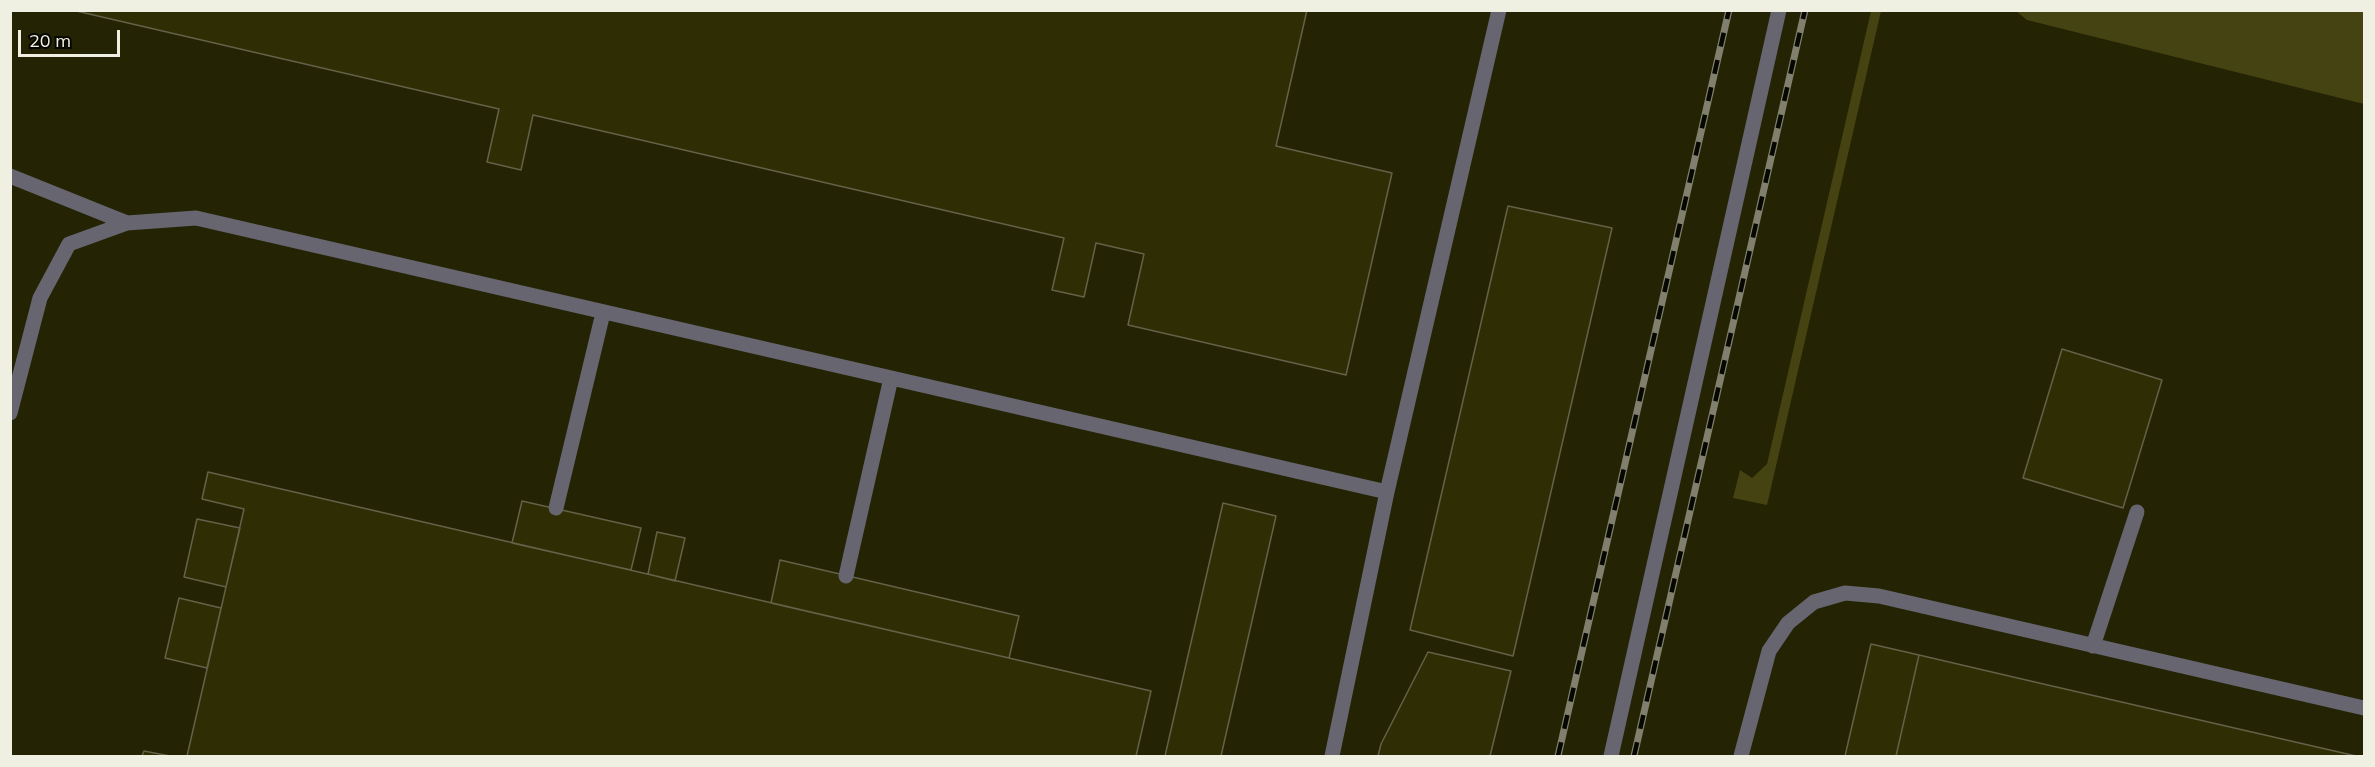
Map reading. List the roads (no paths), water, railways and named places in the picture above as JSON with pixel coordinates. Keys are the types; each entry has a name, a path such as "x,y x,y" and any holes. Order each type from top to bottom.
{"lane":[{"path":"1332,756 1387,492 1499,10"},
{"path":"1611,756 1779,10"},
{"path":"10,176 127,224"},
{"path":"10,413 40,298 69,244 127,224 196,218 1387,492"},
{"path":"556,508 603,313"},
{"path":"846,576 891,378"},
{"path":"2093,646 2137,512"},
{"path":"1741,756 1769,651 1788,623 1814,602 1845,593 1879,596 2364,708"}],"railway":[{"path":"1558,756 1729,10"},
{"path":"1634,756 1805,10"}]}
